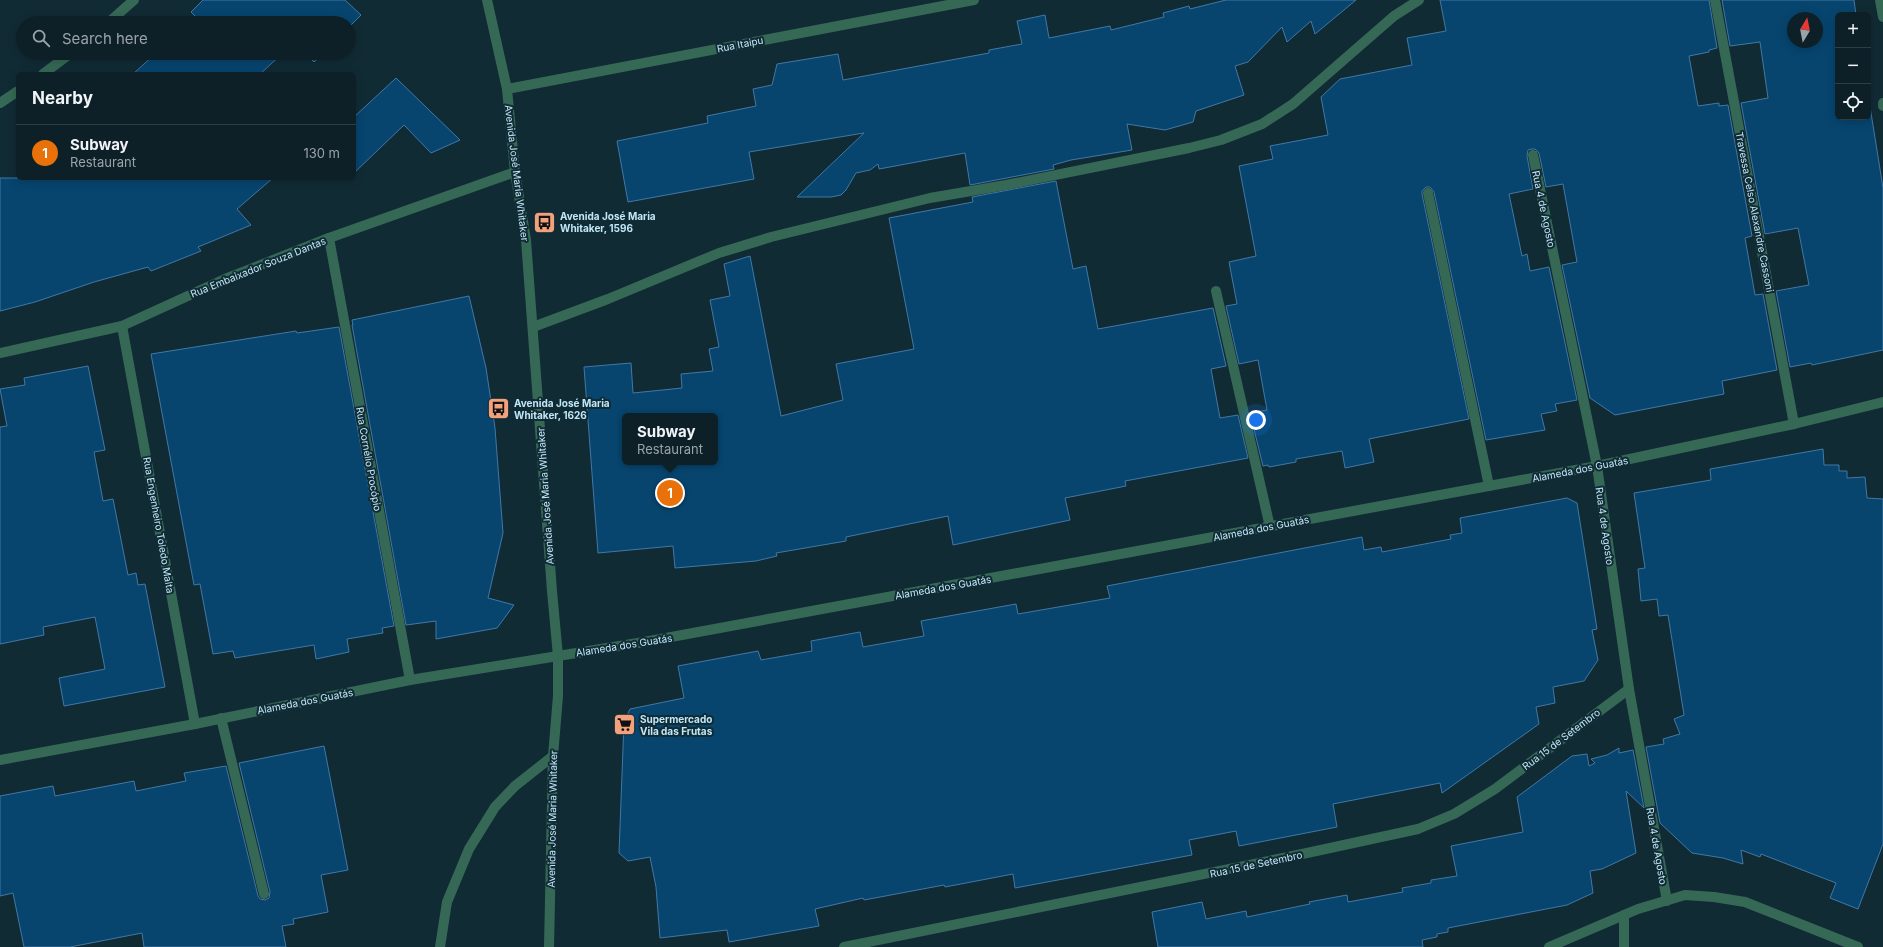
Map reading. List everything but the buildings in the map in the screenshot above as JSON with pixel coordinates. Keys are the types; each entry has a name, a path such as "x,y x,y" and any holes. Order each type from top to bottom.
{"street":[{"path":"116,16 134,0"},
{"name":"Avenida José Maria Whitaker","path":"487,0 507,89 515,172 526,240 558,656 558,696 553,756 549,947"},
{"name":"Rua Itaipu","path":"507,89 974,0"},
{"path":"532,326 608,299 719,253 771,237 930,198 1006,185 1222,140 1262,124 1293,104 1394,16 1419,0"},
{"name":"Travessa Celso Alexandre Cassoni","path":"1715,0 1794,424"},
{"path":"1880,0 1883,18"},
{"path":"46,72 62,60"},
{"path":"0,103 16,92"},
{"name":"Rua 4 de Agosto","path":"1532,154 1597,466 1629,689 1667,901"},
{"name":"Rua Embaixador Souza Dantas","path":"0,353 122,326 225,279 328,238 515,172"},
{"path":"1428,193 1489,486"},
{"name":"Rua Cornélio Procópio","path":"328,238 410,680"},
{"path":"1216,291 1270,527"},
{"name":"Rua Engenheiro Toledo Malta","path":"122,326 195,724"},
{"name":"Alameda dos Guatás","path":"0,760 195,724 410,680 652,641 1597,466 1794,424 1883,402"},
{"name":"Rua 15 de Setembro","path":"844,947 1293,856 1418,829 1454,814 1495,789 1629,689"},
{"path":"222,718 264,894"},
{"path":"440,947 447,902 469,849 495,807 515,786 553,756"},
{"path":"1549,947 1624,915 1684,895 1714,897 1745,902 1858,947"},
{"path":"1624,915 1624,947"}],"place":[{"name":"Avenida José Maria Whitaker, 1596","path":"544,222"},
{"name":"Avenida José Maria Whitaker, 1626","path":"499,409"},
{"name":"Subway","path":"670,493"},
{"name":"Supermercado Vila das Frutas","path":"624,725"}]}
